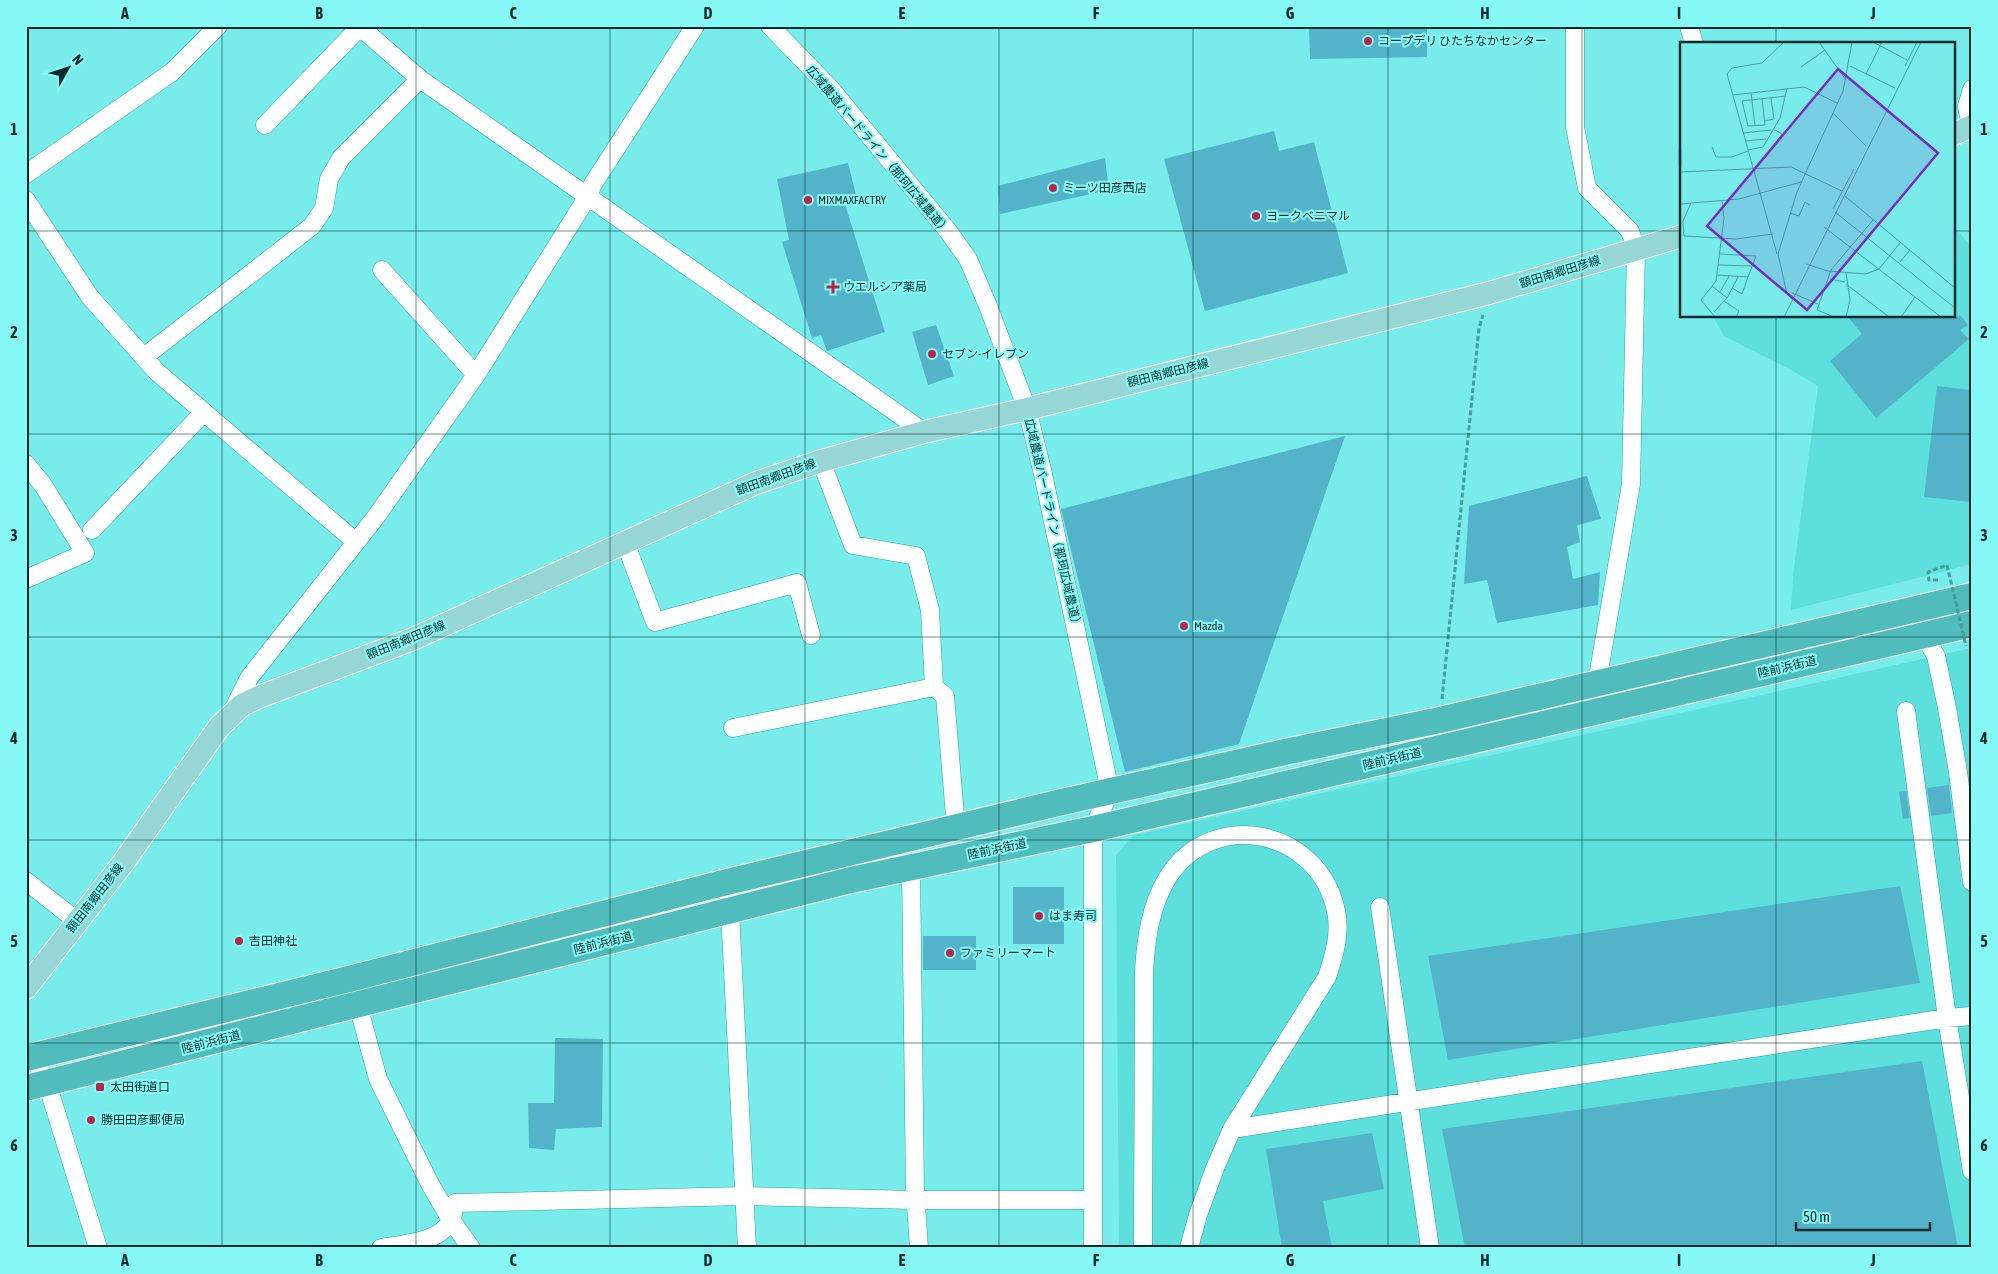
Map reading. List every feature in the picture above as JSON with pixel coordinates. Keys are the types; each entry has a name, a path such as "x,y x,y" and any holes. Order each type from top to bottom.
{"highway":[{"path":"30,1057 349,979 727,882 1110,791 1440,720 1972,596"},
{"name":"陸前浜街道","path":"36,1086 730,911 911,868 1093,829 1924,635 1969,635"}],"main road":[{"name":"額田南郷田彦線","path":"26,988 123,863 218,726 242,705 259,697 413,639 756,483 821,461 924,432 1027,409 1489,293 1680,237"}],"street":[{"path":"26,174 172,72 218,26"},
{"path":"231,714 249,678 375,518 476,375 588,196 598,176 695,26"},
{"name":"広域農道バードライン（那珂広域農道）","path":"770,26 830,88 968,259 1027,409 1043,474 1110,791"},
{"path":"1575,26 1575,127 1587,188 1630,231 1636,249 1631,484 1597,683"},
{"path":"1689,26 1693,42"},
{"path":"265,125 359,27 420,79 924,432"},
{"path":"144,357 312,226 324,208 328,179 341,158 420,79"},
{"path":"1966,129 1967,106 1972,89"},
{"path":"26,200 90,297 157,372 356,542"},
{"path":"382,270 476,375"},
{"path":"92,530 204,412"},
{"path":"821,461 853,545 916,556 930,610 934,687 944,696 956,828"},
{"path":"26,464 43,485 85,553 26,579"},
{"path":"625,542 655,622 797,583 811,635"},
{"path":"1918,609 1924,635 1936,656 1965,770 1972,882"},
{"path":"733,728 934,687"},
{"path":"1906,711 1947,1018 1972,1171"},
{"path":"1094,1248 1093,829 1110,791"},
{"path":"1143,1248 1144,972 1146,946 1152,915 1158,896 1168,876 1195,850 1212,841 1247,835 1266,837 1290,846 1306,858 1320,874 1330,891 1336,911 1338,934 1334,956 1327,978 1232,1130 1215,1168 1198,1215 1189,1248"},
{"path":"911,868 916,1200 919,1248"},
{"path":"26,881 77,921"},
{"path":"727,882 747,1248"},
{"path":"1380,907 1430,1248"},
{"path":"349,979 359,1004 378,1079 430,1184 451,1220 471,1248"},
{"path":"1232,1130 1408,1101 1947,1018 1972,1016"},
{"path":"30,1057 36,1086 98,1248"},
{"path":"382,1248 424,1239 441,1232 451,1220 455,1203 744,1196 916,1200 1093,1200"}],"path":[{"path":"1440,720 1479,328 1489,293"},
{"path":"1944,581 1929,580 1928,572 1947,565 1969,635"}],"shaded area":[{"path":"1956,228 1972,248 1972,564 1791,610 1793,576 1818,386 1793,371 1724,336 1714,318 1956,318"},
{"path":"1972,648 1972,1248 1119,1248 1116,855 1134,835"}],"building":[{"name":"コープデリ ひたちなかセンター","path":"1309,26 1427,26 1427,57 1310,59"},
{"name":"ヨークベニマル","path":"1274,131 1279,151 1314,142 1348,273 1205,311 1164,159"},
{"name":"ミーツ田彦西店","path":"1105,158 1109,190 1000,214 998,186"},
{"name":"ウエルシア薬局","path":"848,163 856,195 843,198 885,332 827,351 821,335 812,338 782,242 789,240 777,179"},
{"path":"1956,316 1961,316 1968,325 1960,330 1969,339 1876,418 1830,361 1862,334 1849,318 1956,318"},
{"name":"セブン-イレブン","path":"936,325 954,376 928,385 912,332"},
{"path":"1937,386 1972,390 1972,502 1924,497"},
{"name":"Mazda","path":"1345,436 1239,744 1125,772 1061,509"},
{"path":"1587,476 1601,519 1577,525 1580,542 1567,547 1573,579 1600,572 1598,605 1497,623 1487,580 1464,584 1469,506"},
{"path":"1949,785 1952,813 1931,816 1927,788"},
{"path":"1906,791 1910,818 1903,819 1899,792"},
{"path":"1900,886 1920,983 1448,1060 1428,956"},
{"name":"はま寿司","path":"1013,887 1064,887 1064,944 1013,944"},
{"name":"ファミリーマート","path":"923,936 976,936 976,970 923,970"},
{"path":"555,1038 603,1039 602,1127 556,1129 554,1150 529,1148 528,1103 554,1103"},
{"path":"1922,1061 1958,1248 1465,1248 1442,1129"},
{"path":"1372,1133 1384,1189 1323,1201 1332,1248 1282,1248 1266,1149"}],"place":[{"name":"コープデリ ひたちなかセンター","path":"1368,41"},
{"name":"ミーツ田彦西店","path":"1053,188"},
{"name":"MIXMAXFACTRY","path":"808,200"},
{"name":"ヨークベニマル","path":"1256,216"},
{"name":"ウエルシア薬局","path":"833,287"},
{"name":"セブン-イレブン","path":"932,354"},
{"name":"Mazda","path":"1184,626"},
{"name":"はま寿司","path":"1039,916"},
{"name":"吉田神社","path":"239,941"},
{"name":"ファミリーマート","path":"950,953"},
{"name":"太田街道口","path":"100,1087"},
{"name":"勝田田彦郵便局","path":"91,1120"}]}
